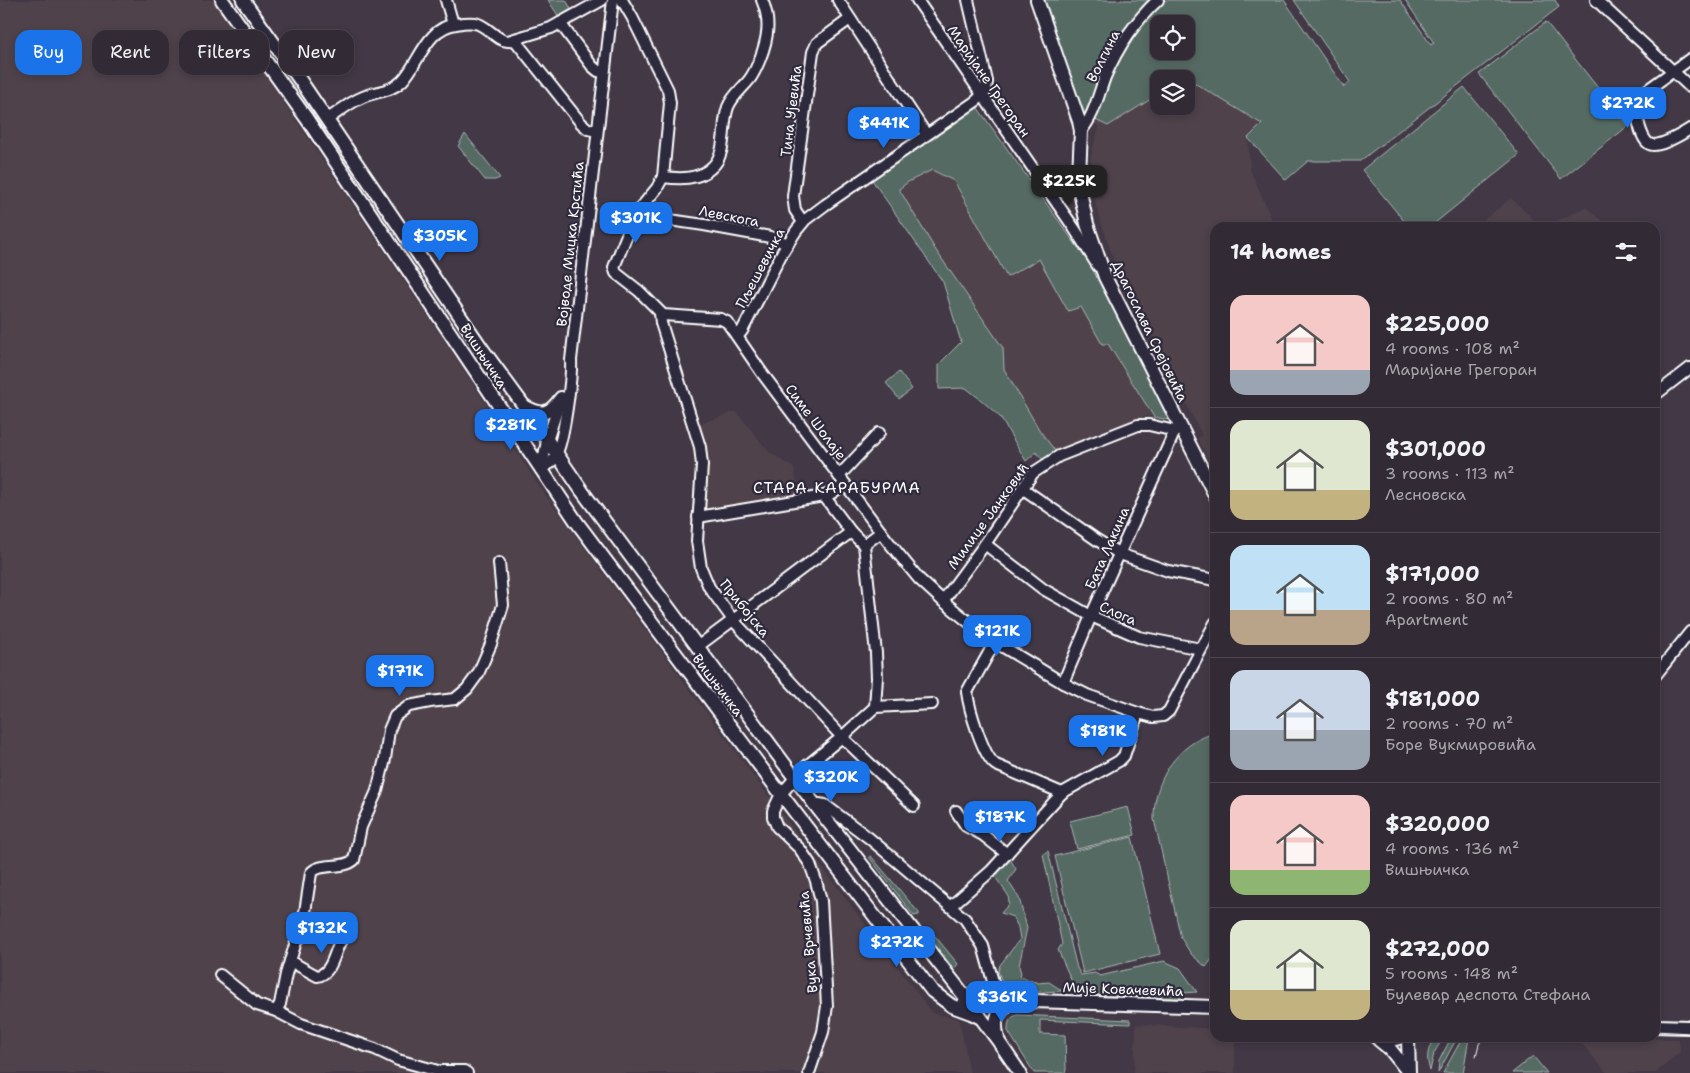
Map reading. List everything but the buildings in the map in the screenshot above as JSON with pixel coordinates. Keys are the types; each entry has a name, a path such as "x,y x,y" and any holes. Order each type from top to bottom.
{"main road":[{"name":"Вишњичка","path":"222,0 324,144 592,544 932,991 954,1008 971,1013 983,1020"},
{"name":"Вишњичка","path":"243,0 557,455 794,778 970,1003 1020,1073"},
{"name":"Драгослава Срејовића","path":"1037,0 1074,103 1081,130 1078,175 1080,192 1087,224 1105,277 1178,429 1210,486"},
{"path":"524,406 539,413 547,412 561,398"},
{"name":"Мије Ковачевића","path":"944,1001 955,1003 1012,1001 1210,1007"},
{"path":"999,1042 995,1026 997,1017 1001,1010 1012,1001"},
{"path":"1660,1026 1690,1027"},
{"path":"1381,1042 1390,1049 1409,1073"},
{"path":"1408,1042 1409,1073"}],"street":[{"path":"446,0 453,24"},
{"path":"327,120 362,97 396,86 406,76 428,41 446,27 453,24 476,23 487,28 504,41 544,31 602,0"},
{"name":"Војводе Мицка Крстића","path":"541,470 547,441 571,360 613,0"},
{"path":"622,0 670,97 663,177 657,188 635,215 614,270 640,291 660,313"},
{"path":"663,177 679,179 699,175 711,168 720,156 728,108 735,95 753,75 767,38 768,21 762,0"},
{"path":"838,0 926,134"},
{"name":"Маријане Грегоран","path":"917,0 1074,228 1105,277"},
{"path":"968,0 987,81 986,91 982,96"},
{"name":"Волгина","path":"1081,130 1090,118 1106,75 1120,48 1147,10 1158,0"},
{"path":"1596,0 1690,87"},
{"name":"Тина Ујевића","path":"803,222 795,210 793,196 813,52 817,42 850,19"},
{"path":"560,23 592,66 598,71 604,72"},
{"path":"514,39 581,124 588,129 597,131"},
{"path":"1690,59 1638,98 1636,108 1643,137 1648,143 1653,145 1678,136 1690,129"},
{"name":"Пљешевичка","path":"738,336 788,244 803,222 982,96"},
{"name":"Левскога","path":"635,215 770,237 788,244"},
{"name":"Симе Шолаје","path":"660,313 669,317 723,320 726,322 881,532 919,579 970,624 995,642 1063,682 1096,698 1138,713 1158,717 1169,711 1210,632"},
{"name":"Прибојска","path":"660,313 661,323 700,447 702,465 697,541 704,578 733,620 842,737 914,806"},
{"name":"Војводе Мицка Крстића","path":"557,455 572,369 571,360"},
{"path":"1660,392 1690,368"},
{"name":"Милице Јанковић","path":"944,601 1033,473 1059,456 1138,425 1178,429"},
{"name":"Бата Лакина","path":"1063,682 1091,616 1178,429"},
{"path":"698,517 824,496 832,493 879,433"},
{"path":"541,470 550,464 557,455"},
{"path":"1022,488 1120,554 1168,571 1210,579"},
{"path":"824,496 851,532 864,545 876,653 875,706"},
{"path":"697,647 851,532"},
{"path":"864,545 881,532"},
{"name":"Слога","path":"985,544 1043,589 1091,616 1139,638 1201,649"},
{"path":"276,1012 303,925 311,873 314,869 320,867 332,868 354,860 361,827 377,791 385,759 388,730 395,716 409,706 455,699 467,689 478,674 491,644 503,605 499,562"},
{"path":"1660,670 1690,632"},
{"path":"995,642 967,692 986,753 996,765 1062,793"},
{"path":"781,794 794,778 875,706 932,704"},
{"path":"951,906 985,877 1062,793 1119,761 1124,756 1138,713"},
{"name":"Вука Врчевића","path":"781,794 773,811 774,822 780,831 807,858 816,881 820,901 827,1006 823,1032 810,1073"},
{"path":"816,806 819,804 825,805 869,838 951,906 972,926 983,946 997,1002"},
{"path":"956,811 966,826 983,835 1006,854"},
{"path":"290,962 317,976 321,976 336,956 340,943 348,930"},
{"path":"220,975 257,1005 301,1024 375,1049 398,1060 438,1071 464,1071 466,1073"}],"shaded area":[{"path":"0,0 213,0 234,30 179,30 179,75 265,75 464,370 536,482 932,1013 959,1019 970,1073 2,1073 0,1068"},
{"path":"1180,0 1191,15 1165,15"},
{"path":"1195,20 1269,118 1248,138 1250,169 1273,222 1210,222 1210,464 1198,439 1202,435 1114,260 1097,210 1091,180 1091,155 1099,127 1092,120 1135,46 1150,31 1150,60 1195,60"},
{"path":"990,132 1167,420 1146,416 1096,433 1045,459 995,352 890,187"},
{"path":"1511,198 1536,222 1481,222"},
{"path":"1586,207 1603,222 1554,222"},
{"path":"736,411 769,452 794,468 799,498 702,514 697,425"},
{"path":"1136,1024 1210,1029 1210,1042 1235,1042 1235,1073 1134,1073"},
{"path":"1660,1039 1679,1039 1680,1052 1656,1073 1607,1073 1580,1042 1660,1042"}],"green space":[{"path":"548,0 566,0 571,9 559,17"},
{"path":"1040,0 1284,0 1344,87 1350,82 1294,0 1400,0 1431,45 1434,43 1405,0 1555,0 1559,7 1360,161 1308,161 1286,180 1248,138 1262,124 1195,83 1195,70 1150,70 1150,100 1108,126 1079,112"},
{"path":"1546,22 1628,126 1561,179 1479,74"},
{"path":"1464,87 1519,155 1436,222 1405,222 1362,170"},
{"path":"975,104 1091,266 1169,420 1154,417 1108,344 1102,344 1081,307 1068,311 1039,259 1007,277 954,181 932,170 908,182 899,189 935,249 1003,348 1004,369 1040,431 1059,456 1046,463 1036,452 1026,461 1000,417 980,399 966,388 939,389 939,364 961,342 943,282 870,177"},
{"path":"465,134 500,178 485,180 458,146"},
{"path":"899,372 912,389 899,399 886,383"},
{"path":"1210,735 1210,962 1206,967 1191,954 1181,938 1154,819 1158,791 1170,765 1189,745"},
{"path":"1128,807 1135,835 1077,849 1070,821"},
{"path":"1132,837 1160,954 1083,973 1055,856"},
{"path":"1048,851 1077,968 1081,975 1095,973 1100,976 1164,961 1180,968 1197,992 1183,993 1179,998 1101,996 1073,984 1058,950 1062,944 1043,854"},
{"path":"1007,854 1016,869 1008,881 1019,898 1027,928 1019,966 1020,976 1038,983 1049,982 1063,991 1011,991 1001,979 998,971 1000,965 1020,939 1018,927 1013,917 1001,913 1009,904 1008,895 991,871"},
{"path":"871,856 919,915 914,916 869,857"},
{"path":"935,936 958,964 955,968 953,968 933,942 932,939"},
{"path":"1017,1015 1130,1020 1130,1024 1040,1020 1040,1034 1065,1035 1066,1070 1065,1073 1034,1073 1008,1031 1010,1021"},
{"path":"1432,1042 1441,1042 1434,1053 1430,1071 1428,1054"},
{"path":"1449,1042 1455,1042 1438,1073 1439,1061"},
{"path":"1460,1042 1468,1042 1463,1073 1443,1073"},
{"path":"1533,1056 1547,1073 1512,1073"}],"tram line":[{"path":"1660,1019 1690,1020"},
{"path":"1660,1031 1690,1033"},
{"path":"1476,1056 1480,1042"}],"district":[{"name":"СТАРА КАРАБУРМА","path":"837,487"}]}
